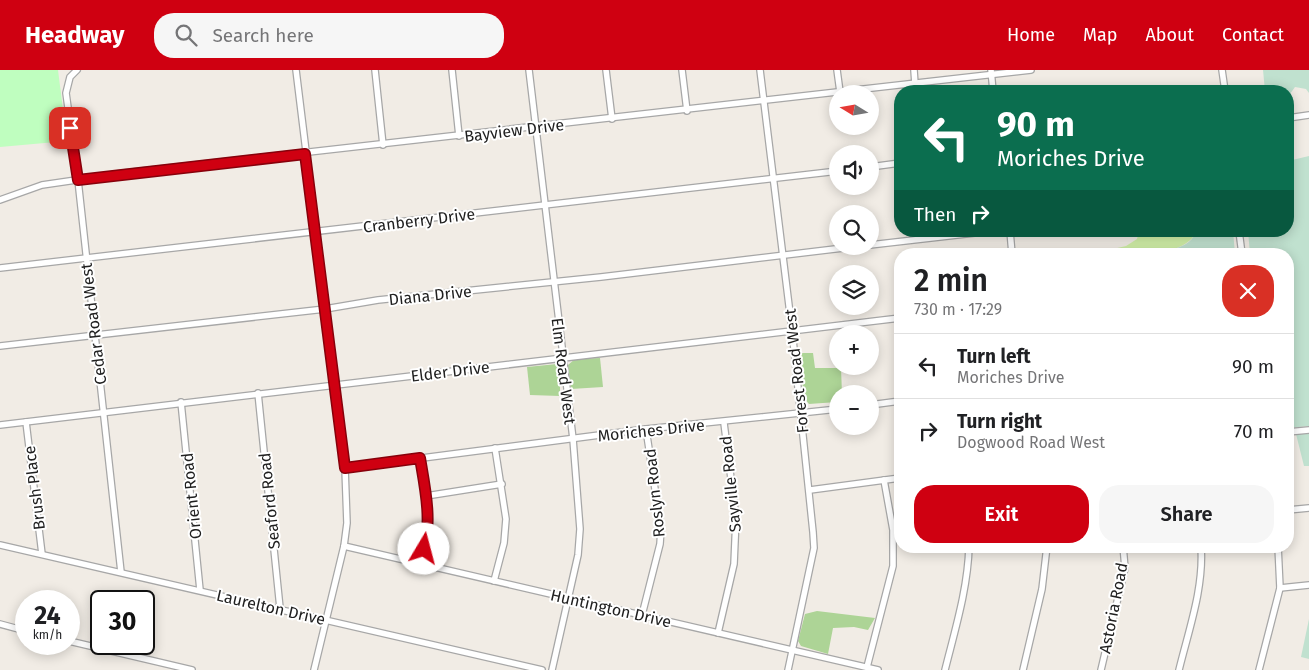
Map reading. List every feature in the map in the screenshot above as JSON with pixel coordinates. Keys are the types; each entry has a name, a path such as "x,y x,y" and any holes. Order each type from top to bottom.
{"street":[{"name":"Cedar Road West","path":"77,70 70,77 66,93 78,180 121,572"},
{"path":"296,70 345,468 347,524 344,546 314,670"},
{"path":"375,70 383,145"},
{"path":"452,70 459,136"},
{"name":"Elm Road West","path":"529,70 573,439 580,529 578,554 570,598 552,670"},
{"path":"606,70 612,119"},
{"path":"682,70 687,111"},
{"name":"Forest Road West","path":"760,70 792,330 810,490 814,548 788,670"},
{"path":"837,70 839,85"},
{"path":"914,70 916,84"},
{"name":"Bayview Drive","path":"906,85 991,72 1031,70"},
{"path":"1222,70 1224,85"},
{"path":"991,72 992,85"},
{"name":"Bayview Drive","path":"879,88 894,86"},
{"name":"Bayview Drive","path":"0,200 30,188 78,180 829,93"},
{"path":"1294,117 1309,115"},
{"path":"879,166 894,165"},
{"name":"Cranberry Drive","path":"0,268 316,233 829,172"},
{"path":"879,244 940,237"},
{"name":"Diana Drive","path":"0,346 325,309 378,300 553,282 829,250"},
{"name":"Elder Drive","path":"0,425 894,319"},
{"name":"Seaford Road","path":"258,394 280,608"},
{"name":"Orient Road","path":"181,402 200,590"},
{"path":"879,404 894,402"},
{"name":"Moriches Drive","path":"345,468 646,429 724,423 829,410"},
{"name":"Brush Place","path":"26,422 42,554"},
{"name":"Sayville Road","path":"718,633 734,564 736,518 724,423"},
{"name":"Roslyn Road","path":"642,615 660,544 661,529 646,429"},
{"path":"1294,431 1309,430"},
{"path":"494,581 506,532 502,484 495,448"},
{"path":"420,458 426,496 428,535 420,563"},
{"path":"810,490 894,479"},
{"path":"867,667 892,566 893,530 884,480"},
{"path":"426,496 502,484"},
{"path":"1294,509 1309,508"},
{"name":"Laurelton Drive","path":"0,545 280,608 542,670"},
{"name":"Huntington Drive","path":"344,546 878,670"},
{"path":"945,670 962,598 968,553"},
{"path":"1023,670 1042,589 1046,553"},
{"name":"Astoria Road","path":"1101,670 1125,568 1124,553"},
{"path":"1179,670 1200,586 1203,569 1202,553"},
{"path":"1259,670 1280,588 1278,553"},
{"path":"1280,588 1309,585"},
{"path":"0,624 15,628"},
{"path":"80,644 192,670"}],"green space":[{"path":"0,70 58,70 67,141 0,147"},
{"path":"1263,70 1309,70 1309,93 1306,89 1294,88 1294,85 1264,85"},
{"path":"1309,156 1309,426 1294,427 1294,248 1249,248 1249,237 1294,237 1294,160"},
{"path":"1138,237 1192,237 1176,248 1117,248 1126,246"},
{"path":"1193,237 1234,237 1234,248 1175,248 1189,242"},
{"path":"797,353 813,353 815,368 829,368 829,375 841,375 842,385 829,385 829,403 809,404 805,399"},
{"path":"600,358 603,387 571,389 568,365 575,359"},
{"path":"557,364 560,369 560,396 530,395 527,367"},
{"path":"1309,433 1309,466 1304,466 1296,434"},
{"path":"817,611 875,618 868,630 854,627 833,628 828,654 801,646 798,641 805,614"},
{"path":"1309,619 1309,659 1301,657"}],"route":[{"path":"70,128 78,180 124,173 305,154 319,252 345,468 420,458 426,496 428,535 424,549"}]}
